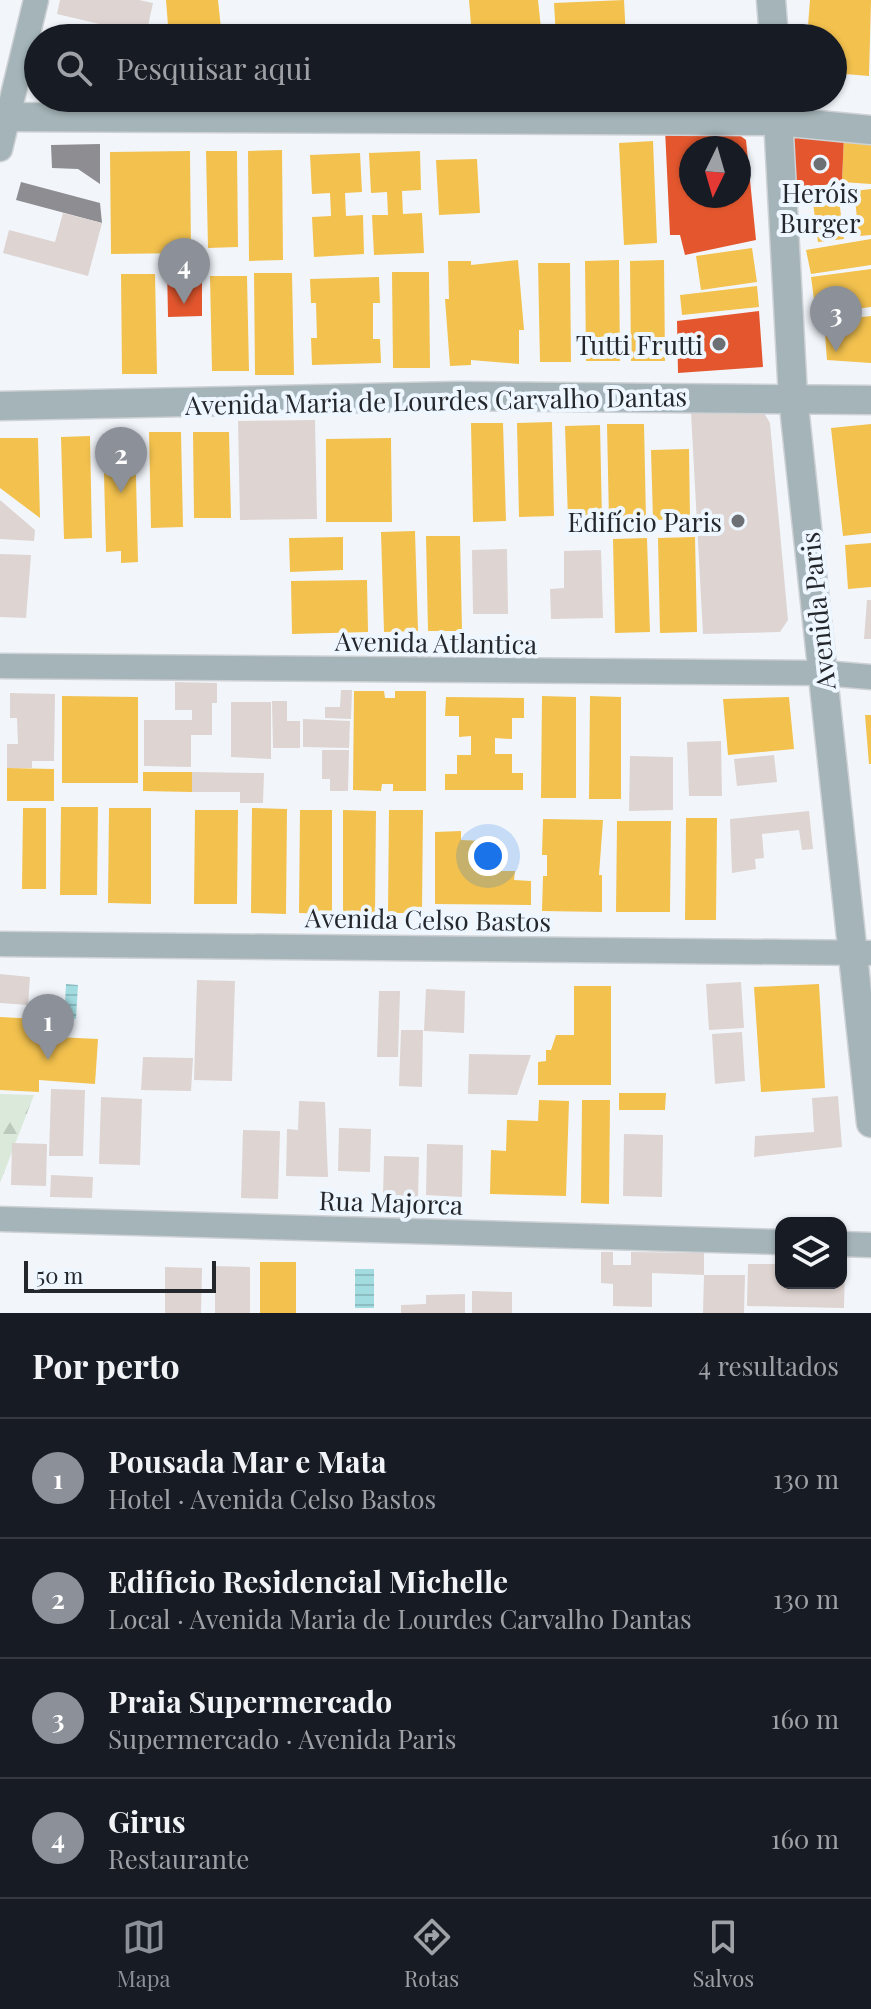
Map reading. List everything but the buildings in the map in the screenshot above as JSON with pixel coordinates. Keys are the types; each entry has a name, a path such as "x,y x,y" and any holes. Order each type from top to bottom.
{"street":[{"path":"29,24 36,0"},
{"path":"771,0 773,24"},
{"path":"0,149 4,117 24,44"},
{"path":"4,117 487,112"},
{"name":"Avenida Paris","path":"777,112 793,397 824,673 863,952 871,1123"},
{"path":"790,112 871,130"},
{"name":"Avenida Maria de Lourdes Carvalho Dantas","path":"0,406 457,396 871,400"},
{"name":"Avenida Atlantica","path":"0,666 824,673 871,677"},
{"name":"Avenida Celso Bastos","path":"0,944 863,952"},
{"name":"Rua Majorca","path":"0,1219 775,1242"},
{"path":"847,1244 871,1245"}],"green space":[{"path":"0,1094 34,1095 0,1183"}],"water":[{"path":"66,984 78,985 76,1019 52,1013 53,1003 65,1003"},
{"path":"355,1269 374,1269 374,1308 355,1308"}],"place":[{"name":"Heróis Burger","path":"820,164"},
{"name":"Girus","path":"184,304"},
{"name":"Tutti Frutti","path":"719,344"},
{"name":"Praia Supermercado","path":"836,352"},
{"name":"Edificio Residencial Michelle","path":"121,493"},
{"name":"Edifício Paris","path":"738,521"},
{"name":"Pousada Mar e Mata","path":"48,1060"}]}
